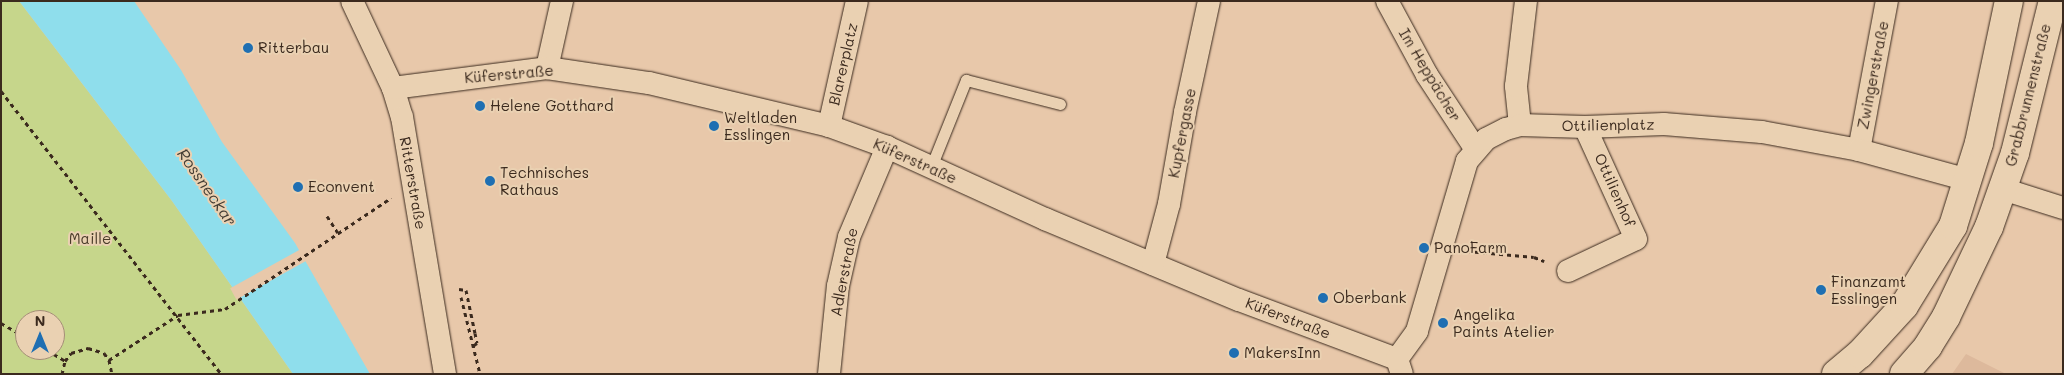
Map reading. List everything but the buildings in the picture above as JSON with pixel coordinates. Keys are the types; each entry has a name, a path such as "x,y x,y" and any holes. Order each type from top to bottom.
{"main road":[{"path":"1839,373 1880,334 1923,279 1953,226 1979,143 2009,1"},
{"name":"Grabbrunnenstraße","path":"1904,374 1928,346 1963,286 2003,189 2053,1"}],"street":[{"name":"Ritterstraße","path":"352,1 393,88 402,117 445,374"},
{"path":"547,68 562,1"},
{"name":"Blarerplatz","path":"829,126 857,1"},
{"name":"Kupfergasse","path":"1153,264 1169,204 1185,112 1209,1"},
{"path":"1520,125 1516,86 1526,1"},
{"name":"Zwingerstraße","path":"1859,150 1887,1"},
{"name":"Im Heppächer","path":"1382,3 1475,148"},
{"name":"Küferstraße","path":"393,88 547,68 649,82 829,126 887,147 1153,264 1399,366"},
{"name":"Ottilienplatz","path":"1475,148 1506,129 1520,125 1585,127 1664,124 1726,128 1859,150 1968,180"},
{"name":"Ottilienhof","path":"1568,271 1636,239 1585,127"},
{"name":"Adlerstraße","path":"829,374 838,286 849,237 887,147"},
{"path":"1399,366 1417,331 1467,161 1475,148"},
{"path":"2003,189 2063,208"}],"lane":[{"path":"931,167 966,80 1060,104"}],"path":[{"path":"1,91 178,315 222,374"},
{"path":"109,360 178,315 225,309 388,199"},
{"path":"326,216 338,232"},
{"path":"1439,259 1534,257 1568,271"},
{"path":"459,289 466,290 477,333 477,342 471,347"},
{"path":"1,323 15,331"},
{"path":"62,374 65,361 71,353 88,348 104,354 109,360 112,374"}],"shaded area":[{"path":"1966,354 2006,374 1952,374"}],"green space":[{"name":"Maille","path":"1,1 19,1 172,201 293,374 1,374"}],"water":[{"name":"Rossneckar","path":"19,1 134,1 181,70 222,142 295,243 370,374 293,374 172,201"}],"pier":[{"path":"301,249 307,260 236,300 230,288"}],"place":[{"name":"Ritterbau","path":"248,48"},
{"name":"Helene Gotthard","path":"480,106"},
{"name":"Weltladen Esslingen","path":"714,126"},
{"name":"Technisches Rathaus","path":"490,181"},
{"name":"Econvent","path":"298,187"},
{"name":"PanoFarm","path":"1424,248"},
{"name":"Finanzamt Esslingen","path":"1821,290"},
{"name":"Oberbank","path":"1323,298"},
{"name":"Angelika Paints Atelier","path":"1443,323"},
{"name":"MakersInn","path":"1234,353"}]}
